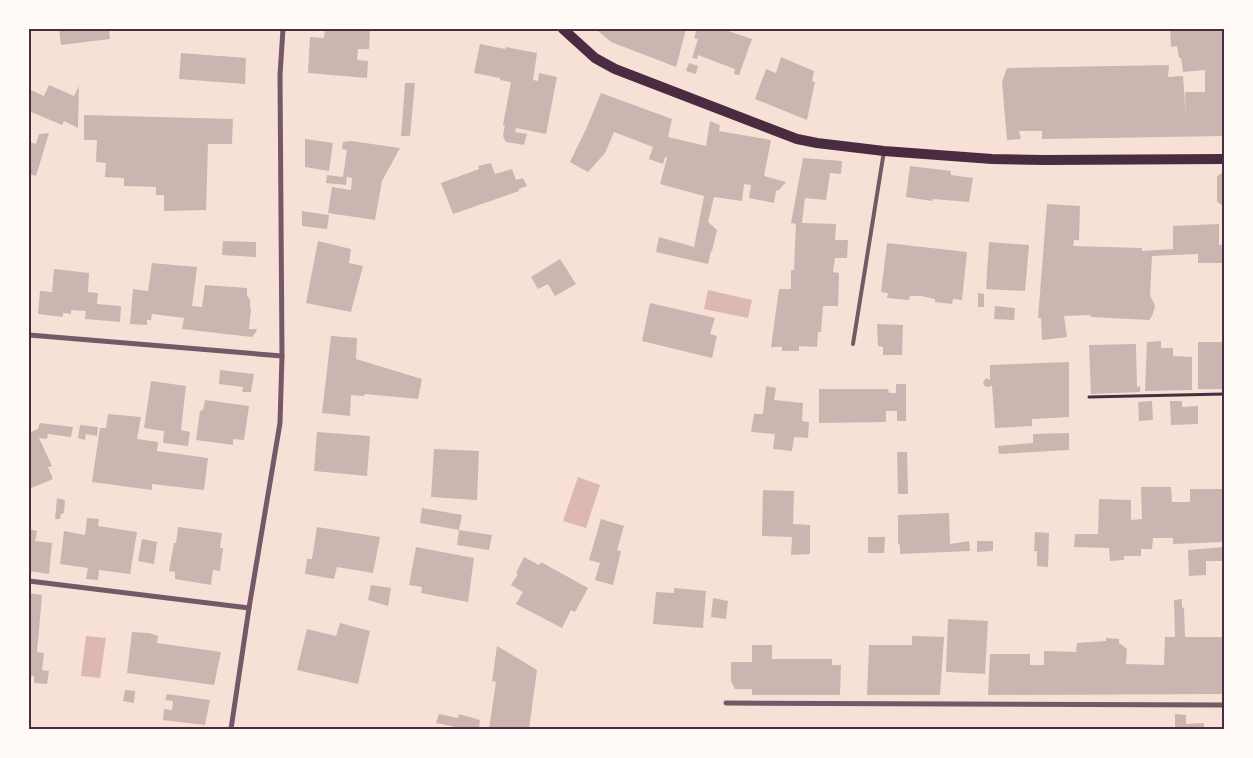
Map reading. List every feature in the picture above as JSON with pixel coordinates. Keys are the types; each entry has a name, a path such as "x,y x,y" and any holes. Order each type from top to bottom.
{"main road":[{"path":"563,29 595,58 615,69 797,139 818,144 1001,160 1224,159"}],"street":[{"path":"231,729 280,423 282,356 280,75 283,29"},
{"path":"29,335 282,356"},
{"path":"29,580 249,608"},
{"path":"726,703 1224,705"}],"lane":[{"path":"853,344 884,151"}],"path":[{"path":"1089,397 1224,394"}],"shaded area":[{"path":"708,290 752,300 748,318 704,309"},
{"path":"578,477 600,485 586,528 563,521"},
{"path":"86,636 106,638 100,678 81,676"}],"building":[{"path":"59,29 109,29 110,39 61,45"},
{"path":"325,29 370,29 369,49 358,49 357,60 368,61 367,78 308,73 310,37 324,38"},
{"path":"598,29 613,31 614,29 686,29 676,67 611,42"},
{"path":"697,29 722,29 752,39 739,75 734,74 735,69 698,55 697,59 692,58 698,39 694,38"},
{"path":"1170,29 1224,29 1224,136 1042,139 1042,131 1019,131 1021,139 1007,140 1002,82 1007,68 1169,65 1168,77 1183,76 1186,117 1185,92 1205,92 1205,70 1183,72 1177,46 1171,47"},
{"path":"480,44 537,53 533,80 538,81 539,73 557,77 546,134 516,128 515,132 527,134 524,145 506,142 503,136 505,125 503,125 511,82 474,73"},
{"path":"181,53 246,58 245,84 179,79"},
{"path":"781,57 814,71 812,81 815,82 807,120 755,99 766,69 776,73"},
{"path":"689,63 698,66 696,74 686,71"},
{"path":"405,83 415,83 410,136 401,136"},
{"path":"49,85 74,96 79,86 78,128 64,121 62,125 29,111 29,89 44,96"},
{"path":"601,93 672,119 668,137 706,146 710,121 720,125 719,131 771,140 764,176 786,182 776,191 774,203 749,198 751,185 744,184 742,201 714,197 708,222 717,230 708,264 656,252 659,237 694,247 704,196 660,184 667,158 665,157 663,164 649,159 653,147 614,132 605,153 588,172 570,162"},
{"path":"84,115 233,119 232,144 208,144 206,210 164,211 164,195 156,195 156,187 124,186 124,178 105,177 106,163 96,162 97,140 84,140"},
{"path":"49,133 36,176 29,174 29,142 36,144 39,134"},
{"path":"305,139 333,143 329,171 305,167"},
{"path":"351,141 400,148 382,181 375,220 328,213 332,187 351,190 352,178 347,177 346,185 326,183 327,175 343,177 347,150 342,149 343,142"},
{"path":"803,158 842,161 841,174 830,173 826,200 805,198 802,223 836,224 835,240 848,240 847,258 835,258 833,272 839,273 838,306 823,306 821,332 818,332 817,347 799,346 799,351 782,351 782,347 771,347 779,289 791,289 791,270 794,270 796,224 791,223"},
{"path":"491,163 495,174 512,169 516,180 523,178 527,186 519,189 519,191 453,214 441,183 479,169 478,166"},
{"path":"910,166 951,171 951,175 973,178 969,202 933,199 932,201 906,197"},
{"path":"1222,173 1224,175 1223,206 1217,202 1217,176"},
{"path":"1047,204 1080,206 1079,240 1074,240 1073,246 1142,248 1142,251 1173,249 1173,226 1219,224 1219,245 1224,245 1224,263 1198,263 1198,254 1152,256 1150,295 1155,306 1149,320 1091,317 1090,315 1064,316 1067,337 1042,340 1041,318 1038,318"},
{"path":"302,211 329,215 327,229 302,226"},
{"path":"223,241 256,242 256,257 222,255"},
{"path":"318,241 351,249 349,263 363,266 351,312 306,303"},
{"path":"989,242 1029,245 1025,291 986,289"},
{"path":"887,243 967,252 962,300 953,299 952,304 935,302 935,299 921,296 910,296 909,300 887,298 888,293 881,292"},
{"path":"560,259 576,284 555,296 548,284 538,289 531,277"},
{"path":"152,263 197,267 192,306 202,307 205,285 247,288 251,308 249,329 257,329 256,332 252,337 182,329 184,318 152,314 151,320 147,320 147,325 130,324 133,289 148,291"},
{"path":"54,269 89,273 88,292 98,293 97,304 121,306 120,322 85,319 86,311 71,310 71,314 63,313 63,317 38,314 40,291 52,292"},
{"path":"978,293 984,294 984,307 978,307"},
{"path":"650,303 715,318 710,334 717,336 712,358 642,341"},
{"path":"995,306 1015,308 1014,320 994,319"},
{"path":"877,324 903,325 902,355 883,355 883,347 878,346"},
{"path":"331,336 357,338 356,359 422,379 418,399 365,394 364,396 351,395 350,416 322,413"},
{"path":"1161,341 1161,348 1173,348 1173,356 1192,357 1192,390 1145,391 1147,342"},
{"path":"1198,342 1224,342 1224,389 1198,389"},
{"path":"1136,344 1137,387 1140,386 1140,392 1091,394 1089,345"},
{"path":"1069,362 1069,417 1032,419 1032,426 995,428 992,386 987,387 983,383 986,378 990,380 990,365"},
{"path":"220,370 254,374 251,392 242,392 243,387 219,384"},
{"path":"151,381 186,386 181,430 190,432 188,446 163,443 164,431 144,428"},
{"path":"896,384 906,384 906,421 897,421 897,411 886,411 886,422 819,423 819,389 888,389 889,393 896,393"},
{"path":"766,386 776,388 774,400 803,403 802,421 809,422 808,438 794,437 792,451 773,449 775,434 751,432 754,414 763,414"},
{"path":"205,400 249,406 244,440 233,439 233,445 196,440 200,411 203,410"},
{"path":"1152,401 1153,420 1139,421 1138,402"},
{"path":"1170,401 1182,401 1182,407 1198,406 1198,424 1171,425"},
{"path":"108,414 141,417 137,439 158,442 157,451 208,458 204,490 152,484 152,490 92,482 100,428 106,428"},
{"path":"40,423 73,427 71,437 48,434 47,439 39,438 52,466 48,467 53,479 29,489 29,433 38,429"},
{"path":"80,425 98,427 97,436 86,434 85,440 78,438"},
{"path":"317,432 370,436 367,476 314,471"},
{"path":"1069,433 1069,450 999,454 998,446 1033,443 1033,434"},
{"path":"434,449 479,451 477,500 431,497"},
{"path":"897,452 907,452 908,494 898,494"},
{"path":"1141,487 1171,487 1172,502 1190,502 1190,489 1224,489 1224,542 1173,544 1173,538 1153,538 1152,549 1141,549 1141,556 1124,556 1124,560 1110,561 1109,548 1074,547 1075,534 1098,534 1099,499 1131,500 1131,520 1142,519"},
{"path":"763,490 794,491 793,524 810,525 810,554 791,555 792,537 762,536"},
{"path":"57,498 65,500 64,513 61,514 60,519 55,519"},
{"path":"422,508 462,515 459,530 420,523"},
{"path":"949,513 950,544 969,541 970,551 900,554 898,515"},
{"path":"87,518 99,519 98,526 137,532 130,574 99,570 98,580 86,579 88,568 60,564 64,531 85,535"},
{"path":"601,519 624,526 617,550 621,551 613,585 595,580 600,563 589,560"},
{"path":"178,527 222,533 220,548 223,548 220,571 213,570 211,585 175,579 175,572 169,571"},
{"path":"317,527 380,537 373,573 337,567 334,579 305,574 307,559 312,559"},
{"path":"29,529 37,531 35,541 52,543 49,574 29,571"},
{"path":"459,530 492,535 489,550 457,545"},
{"path":"1035,532 1049,533 1048,567 1037,566 1037,551 1034,551"},
{"path":"868,537 885,537 884,553 868,553"},
{"path":"142,539 157,542 154,564 138,561"},
{"path":"977,541 993,541 993,551 977,552"},
{"path":"416,547 474,558 468,602 421,593 422,587 409,585"},
{"path":"1224,547 1224,561 1206,561 1206,575 1189,576 1188,550"},
{"path":"524,557 539,565 541,562 588,588 575,612 571,610 562,628 516,604 523,592 511,585 518,574 516,573"},
{"path":"371,585 391,588 388,606 368,600"},
{"path":"674,588 706,591 703,628 653,624 656,592 674,593"},
{"path":"29,593 42,595 37,652 44,653 42,670 49,671 47,684 34,683 34,676 29,675"},
{"path":"713,598 728,601 726,619 711,617"},
{"path":"1182,599 1185,637 1224,637 1224,694 988,695 990,654 1030,654 1030,665 1044,665 1044,651 1076,652 1077,643 1106,641 1106,638 1119,639 1119,643 1127,649 1126,664 1164,665 1165,637 1175,637 1174,600"},
{"path":"948,619 988,621 985,674 946,672"},
{"path":"340,623 370,631 358,684 297,670 307,629 336,636"},
{"path":"132,632 149,633 158,636 157,643 221,652 214,685 127,673"},
{"path":"912,636 944,637 940,695 867,695 869,645 912,645"},
{"path":"752,645 772,645 772,659 832,659 832,665 841,665 840,695 752,695 752,689 735,689 731,681 731,662 752,662"},
{"path":"497,646 537,670 529,729 489,729 496,682 492,681"},
{"path":"125,690 135,691 134,703 123,701"},
{"path":"167,694 210,700 205,725 163,720 164,709 172,710 173,701 165,700"},
{"path":"439,714 458,718 459,714 480,720 479,729 465,729 436,723"},
{"path":"1175,714 1186,715 1186,724 1204,723 1204,729 1175,729"}]}
